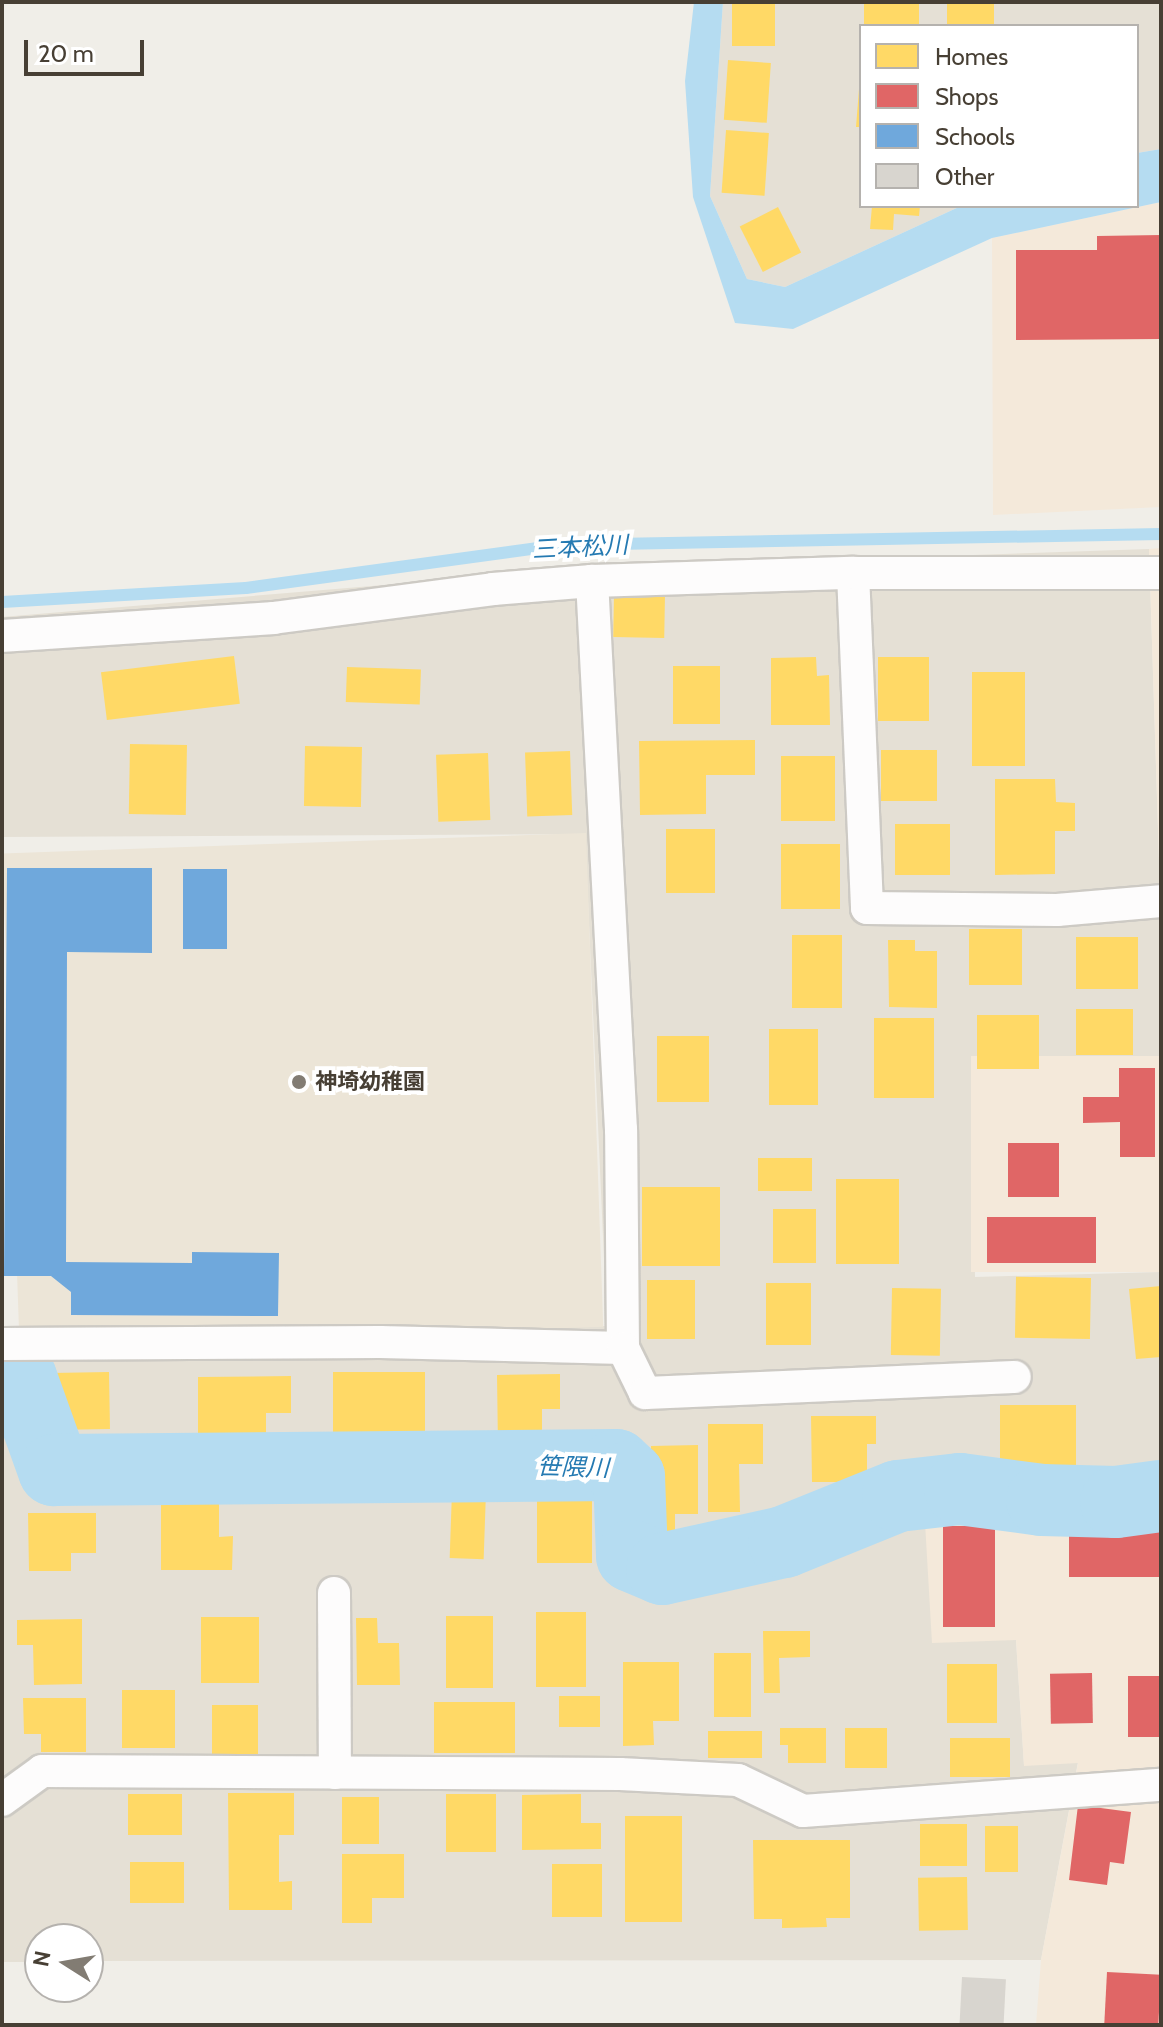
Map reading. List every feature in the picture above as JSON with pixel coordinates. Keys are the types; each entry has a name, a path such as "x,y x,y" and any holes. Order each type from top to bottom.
{"street":[{"path":"853,573 867,908 1057,910 1161,901"},
{"path":"2,636 273,618 493,589 592,581 853,573 1161,573"},
{"path":"592,581 621,1130 623,1348 645,1393 1015,1377"},
{"path":"2,1344 380,1342 623,1348"},
{"path":"334,1593 335,1773"},
{"path":"2,1800 42,1771 620,1774 738,1780 803,1811 1161,1785"}],"shaded area":[{"path":"723,2 1161,2 1161,149 1139,153 1139,24 859,24 859,208 957,208 785,287 747,279 710,196"},
{"path":"1161,202 1161,507 993,515 992,238"},
{"path":"1161,548 1161,922 1149,549"},
{"path":"1149,549 1161,922 1161,1056 973,1082 975,1277 1161,1272 1161,1507 1049,1515 925,1505 1016,1640 1024,1765 1078,1762 1041,1960 104,1961 104,1923 24,1923 24,1962 2,1962 2,1398 10,1397 2,1364 2,1329 607,1326 585,834 2,837 2,617 586,568"},
{"name":"神埼幼稚園","path":"586,833 603,1327 20,1347 2,853"},
{"path":"971,1056 1161,1056 1161,1272 971,1272"},
{"path":"924,1505 1049,1515 1161,1507 1161,2025 1036,2025 1041,1960 1078,1763 1024,1766 1016,1640 932,1643"}],"water":[{"path":"694,2 723,2 710,196 747,279 785,287 957,208 1133,208 992,238 793,329 735,323 693,197 685,81"},
{"path":"1161,149 1161,202 1139,207 1139,153"}],"building: Homes":[{"path":"732,2 775,2 775,46 732,46"},
{"path":"864,2 919,2 919,24 864,24"},
{"path":"947,2 994,2 994,24 947,24"},
{"path":"728,60 771,63 767,123 724,120"},
{"path":"859,89 859,127 856,127"},
{"path":"726,130 769,133 765,196 722,193"},
{"path":"778,207 801,252 763,272 740,227"},
{"path":"872,208 920,208 919,216 894,214 893,230 870,229"},
{"path":"614,594 665,595 664,638 613,637"},
{"path":"234,656 240,704 107,720 101,672"},
{"path":"816,657 817,676 829,675 830,725 771,725 771,658"},
{"path":"878,657 929,657 929,721 878,721"},
{"path":"673,666 720,666 720,724 673,724"},
{"path":"347,667 421,670 420,705 346,702"},
{"path":"972,672 1025,672 1025,766 972,766"},
{"path":"755,740 755,775 706,775 706,814 640,815 639,741"},
{"path":"130,744 187,745 186,815 129,814"},
{"path":"305,746 362,747 361,807 304,806"},
{"path":"881,750 937,750 937,801 881,801"},
{"path":"570,751 572,815 527,817 525,753"},
{"path":"488,753 490,820 438,822 436,755"},
{"path":"781,756 835,756 835,821 781,821"},
{"path":"995,779 1055,779 1056,802 1075,803 1075,831 1055,831 1055,874 995,875"},
{"path":"895,824 950,824 950,875 895,875"},
{"path":"666,829 715,829 715,893 666,893"},
{"path":"781,844 840,844 840,909 781,909"},
{"path":"969,929 1022,929 1022,985 969,985"},
{"path":"792,935 842,935 842,1008 792,1008"},
{"path":"1076,937 1138,937 1138,989 1076,989"},
{"path":"888,940 915,940 915,951 937,951 937,1008 889,1007"},
{"path":"1076,1009 1133,1009 1133,1055 1076,1055"},
{"path":"977,1015 1039,1015 1039,1069 977,1069"},
{"path":"874,1018 934,1018 934,1098 874,1098"},
{"path":"769,1029 818,1029 818,1105 769,1105"},
{"path":"657,1036 709,1036 709,1102 657,1102"},
{"path":"758,1158 812,1158 812,1191 758,1191"},
{"path":"836,1179 899,1179 899,1264 836,1264"},
{"path":"642,1187 720,1187 720,1266 642,1266"},
{"path":"773,1209 816,1209 816,1263 773,1263"},
{"path":"1016,1277 1091,1278 1090,1339 1015,1338"},
{"path":"647,1280 695,1280 695,1339 647,1339"},
{"path":"766,1283 811,1283 811,1345 766,1345"},
{"path":"1161,1286 1161,1357 1136,1359 1129,1289"},
{"path":"892,1288 941,1289 940,1356 891,1355"},
{"path":"109,1372 110,1429 52,1430 51,1373"},
{"path":"333,1372 425,1372 425,1443 333,1443"},
{"path":"560,1374 560,1409 542,1409 542,1447 498,1448 497,1375"},
{"path":"291,1376 291,1413 266,1413 266,1451 198,1451 198,1377"},
{"path":"1000,1405 1076,1405 1076,1466 1000,1466"},
{"path":"811,1416 876,1416 876,1444 867,1444 867,1482 812,1482"},
{"path":"708,1424 763,1424 763,1464 739,1464 740,1512 708,1512"},
{"path":"698,1445 698,1514 675,1514 675,1536 651,1536 651,1446"},
{"path":"452,1491 486,1492 484,1559 450,1558"},
{"path":"219,1492 219,1537 233,1536 232,1570 161,1570 161,1493"},
{"path":"537,1496 592,1496 592,1563 537,1563"},
{"path":"28,1513 96,1513 96,1553 71,1553 71,1571 29,1571"},
{"path":"536,1612 586,1612 586,1687 536,1687"},
{"path":"446,1616 493,1616 493,1688 446,1688"},
{"path":"201,1617 259,1617 259,1683 201,1683"},
{"path":"356,1618 377,1618 378,1643 399,1643 400,1685 357,1685"},
{"path":"82,1619 82,1684 34,1685 33,1645 17,1645 17,1620"},
{"path":"763,1631 810,1631 810,1657 779,1658 780,1693 764,1693"},
{"path":"714,1653 751,1653 751,1717 714,1717"},
{"path":"623,1662 679,1662 679,1721 653,1721 654,1745 623,1746"},
{"path":"947,1664 997,1664 997,1723 947,1723"},
{"path":"122,1690 175,1690 175,1748 122,1748"},
{"path":"559,1696 600,1696 600,1727 559,1727"},
{"path":"23,1698 86,1698 86,1752 41,1752 41,1734 24,1734"},
{"path":"434,1702 515,1702 515,1753 434,1753"},
{"path":"212,1705 258,1705 258,1755 212,1755"},
{"path":"780,1728 826,1728 826,1763 788,1763 788,1745 780,1745"},
{"path":"845,1728 887,1728 887,1768 845,1768"},
{"path":"708,1731 762,1731 762,1758 708,1758"},
{"path":"950,1738 1010,1738 1010,1777 950,1777"},
{"path":"228,1793 294,1793 294,1835 279,1835 279,1882 292,1881 292,1910 229,1910"},
{"path":"128,1794 182,1794 182,1835 128,1835"},
{"path":"446,1794 496,1794 496,1852 446,1852"},
{"path":"581,1794 581,1823 601,1823 601,1849 522,1850 522,1795"},
{"path":"342,1797 379,1797 379,1844 342,1844"},
{"path":"625,1816 682,1816 682,1922 625,1922"},
{"path":"920,1824 967,1824 967,1866 920,1866"},
{"path":"985,1826 1018,1826 1018,1872 985,1872"},
{"path":"753,1840 850,1840 850,1918 826,1918 827,1927 782,1928 782,1919 754,1919"},
{"path":"342,1854 404,1854 404,1898 372,1898 372,1923 342,1923"},
{"path":"130,1862 184,1862 184,1903 130,1903"},
{"path":"552,1864 602,1864 602,1917 552,1917"},
{"path":"967,1877 968,1930 919,1931 918,1878"}],"building: Shops":[{"path":"1161,235 1161,339 1016,340 1016,250 1097,250 1097,236"},
{"path":"1119,1068 1155,1068 1155,1157 1120,1157 1120,1122 1083,1123 1083,1097 1119,1097"},
{"path":"1008,1143 1059,1143 1059,1197 1008,1197"},
{"path":"987,1217 1096,1217 1096,1263 987,1263"},
{"path":"943,1526 995,1526 995,1627 943,1627"},
{"path":"1069,1526 1161,1526 1161,1577 1069,1577"},
{"path":"1092,1673 1093,1723 1051,1724 1050,1674"},
{"path":"1128,1676 1161,1676 1161,1737 1128,1737"},
{"path":"1078,1805 1131,1812 1124,1864 1110,1862 1107,1885 1069,1880"},
{"path":"1107,1972 1161,1975 1158,2025 1104,2023"}],"building: Schools":[{"path":"7,868 152,868 152,953 67,952 66,1262 192,1263 192,1252 279,1253 278,1316 71,1315 71,1292 51,1276 4,1276"},
{"path":"183,869 227,869 227,949 183,949"}],"building: Other":[{"path":"962,1977 1006,1979 1004,2025 959,2025"}],"waterway":[{"name":"三本松川","path":"2,602 246,588 560,545 1161,534"},
{"name":"笹隈川","path":"2,1378 21,1378 54,1470 616,1465 629,1477 632,1556 662,1569 784,1542 898,1496 960,1489 1042,1500 1116,1502 1161,1496"}],"place":[{"name":"神埼幼稚園","path":"299,1082"}]}
